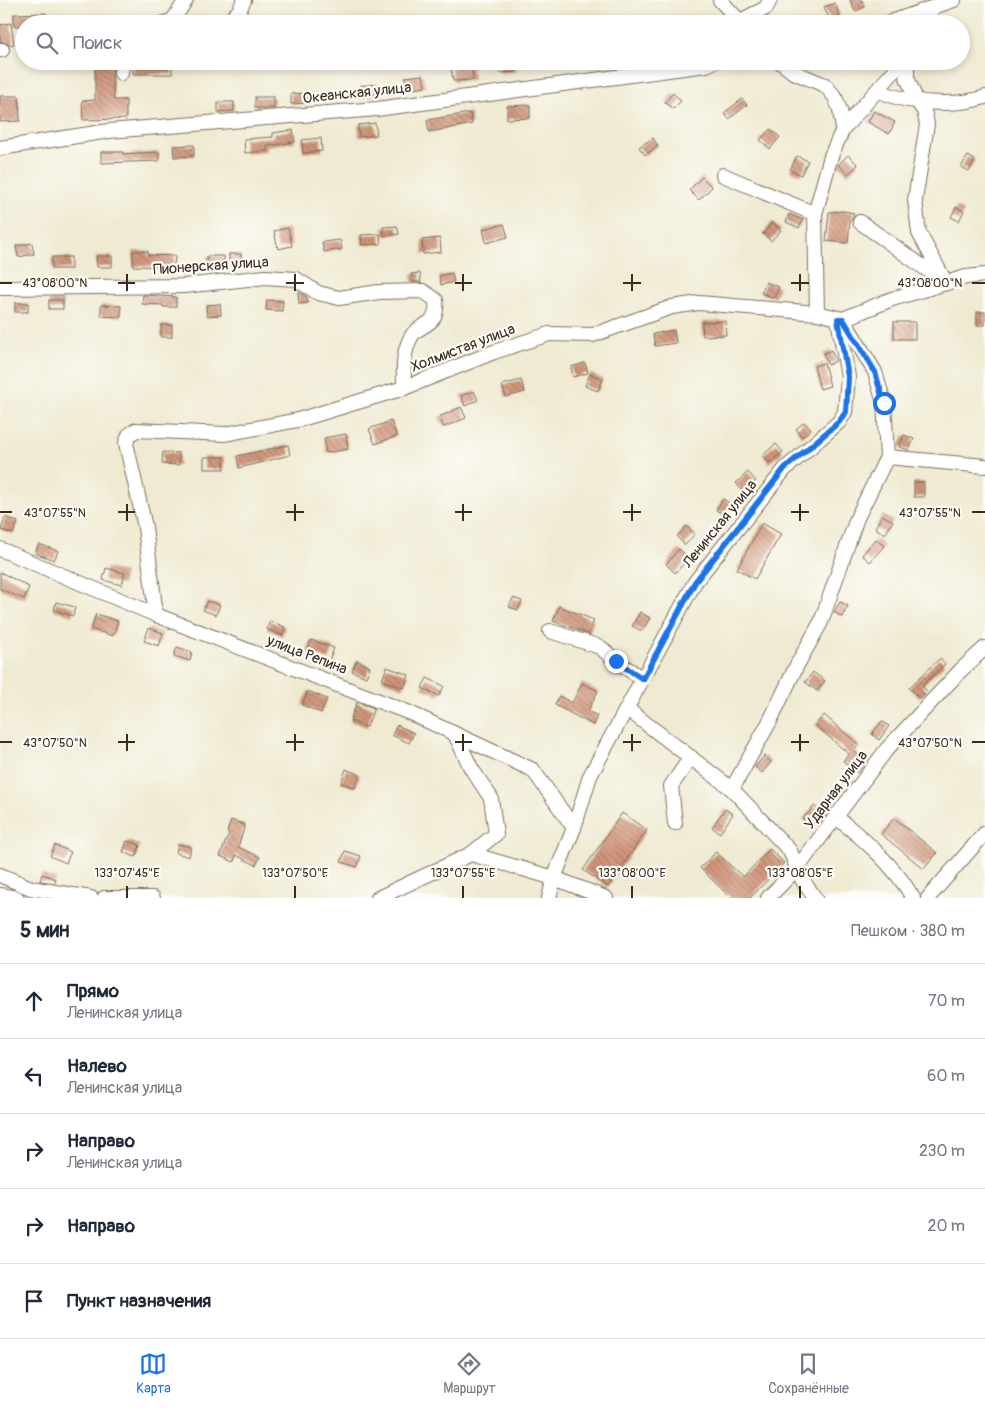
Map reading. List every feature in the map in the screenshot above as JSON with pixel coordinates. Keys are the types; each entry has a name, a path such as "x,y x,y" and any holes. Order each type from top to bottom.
{"street":[{"path":"178,15 186,0"},
{"path":"235,15 244,0"},
{"path":"720,0 734,15"},
{"path":"754,15 766,8 770,0"},
{"path":"912,15 954,0"},
{"path":"930,9 930,15"},
{"name":"Океанская улица","path":"0,148 109,131 377,109 669,70"},
{"path":"790,70 826,85 835,97 840,110 843,129"},
{"path":"817,313 815,214 831,156 843,129 895,70"},
{"path":"907,70 907,77 916,100 924,112 927,124 915,200 919,233 946,283"},
{"path":"878,90 888,96 952,103 985,98"},
{"path":"722,175 815,214"},
{"path":"860,222 946,283"},
{"path":"732,788 770,721 797,665 821,622 857,518 887,457 884,403 875,372 840,319 946,283 985,275"},
{"name":"Пионерская улица","path":"0,288 184,286 265,277 296,279 318,293 338,298 379,292 423,291 436,300 437,310 431,322 412,335 403,359 404,388"},
{"name":"Холмистая улица","path":"156,615 145,528 126,443 129,435 136,430 225,434 298,420 404,388 494,352 549,334 592,335 672,307 700,303 817,313 840,319"},
{"name":"Ленинская улица","path":"549,898 554,878 574,828 590,776 695,582 785,468 839,422 846,412 848,377 840,319"},
{"path":"887,457 985,466"},
{"name":"улица Репина","path":"0,549 156,615 410,713 533,770 574,828"},
{"path":"550,631 600,648 643,679"},
{"name":"Ударная улица","path":"768,898 798,867 887,749 961,670 985,648"},
{"path":"627,709 732,788 790,851 803,881 815,898"},
{"path":"378,898 471,854 496,834 491,798 471,768 455,734"},
{"path":"675,823 671,786 691,757"},
{"path":"836,818 863,839 905,883 913,898"},
{"path":"928,898 985,833"},
{"path":"471,854 554,878 606,898"},
{"path":"0,875 31,888 91,898"},
{"path":"0,895 17,898"},
{"path":"104,898 152,898"}],"building":[{"path":"850,0 862,0 865,7 855,11"},
{"path":"835,3 840,15 827,15 824,7"},
{"path":"46,13 46,15 15,15 14,26 14,14"},
{"path":"11,23 14,44 9,45 0,41 0,25"},
{"path":"95,70 112,70 114,100 126,100 126,119 83,120 82,101 95,100"},
{"path":"133,70 172,70 172,74 133,74"},
{"path":"451,70 472,70 473,80 453,81"},
{"path":"500,70 516,70 516,72 500,73"},
{"path":"423,75 425,87 407,90 405,77"},
{"path":"377,84 378,95 361,97 360,86"},
{"path":"307,93 308,103 291,104 291,94"},
{"path":"673,93 681,101 673,109 665,102"},
{"path":"0,96 19,96 20,121 0,122"},
{"path":"255,97 274,97 274,108 255,108"},
{"path":"742,99 747,105 729,119 724,113"},
{"path":"218,102 234,102 234,111 218,112"},
{"path":"530,105 530,118 507,119 507,106"},
{"path":"874,111 895,122 889,134 868,122"},
{"path":"470,113 472,124 429,132 427,120"},
{"path":"375,123 377,135 359,137 358,125"},
{"path":"770,129 780,137 770,149 760,140"},
{"path":"293,130 295,142 267,146 267,151 245,153 244,139 273,137 273,133"},
{"path":"321,138 322,151 303,153 302,140"},
{"path":"653,138 658,146 645,155 639,147"},
{"path":"194,145 194,156 174,157 173,146"},
{"path":"101,152 123,152 123,154 159,152 159,161 101,163"},
{"path":"848,155 858,165 848,174 838,165"},
{"path":"797,156 808,161 801,175 790,170"},
{"path":"968,156 975,160 969,171 961,167"},
{"path":"702,177 712,187 699,200 689,190"},
{"path":"956,207 964,211 959,221 951,217"},
{"path":"843,211 854,213 852,220 850,220 848,243 826,241 829,212"},
{"path":"789,214 803,220 799,228 786,222"},
{"path":"772,222 781,230 771,241 763,234"},
{"path":"504,224 508,237 486,243 483,229"},
{"path":"397,226 399,234 384,236 383,227"},
{"path":"288,228 292,246 278,249 274,231"},
{"path":"380,234 381,244 362,245 361,235"},
{"path":"440,238 441,252 423,254 422,240"},
{"path":"340,240 342,249 324,252 322,242"},
{"path":"32,243 34,254 18,257 16,246"},
{"path":"133,251 148,251 148,255 175,256 174,267 133,266"},
{"path":"229,254 241,254 241,263 229,263"},
{"path":"96,256 112,256 112,267 97,267"},
{"path":"207,256 224,256 224,266 207,265"},
{"path":"52,257 71,257 71,269 52,269"},
{"path":"420,273 421,282 412,282 411,274"},
{"path":"452,273 454,282 441,285 439,276"},
{"path":"766,282 779,287 774,298 761,293"},
{"path":"298,292 307,297 308,303 299,304"},
{"path":"143,295 176,297 176,307 142,304"},
{"path":"49,300 63,300 63,309 49,309"},
{"path":"267,300 283,301 282,311 266,310"},
{"path":"15,303 28,303 28,312 15,312"},
{"path":"220,304 221,315 207,316 206,305"},
{"path":"101,305 121,306 121,317 101,316"},
{"path":"977,312 985,312 985,325 977,325"},
{"path":"725,321 726,335 703,336 702,322"},
{"path":"894,322 915,322 915,339 894,339"},
{"path":"161,325 172,325 172,337 161,337"},
{"path":"674,330 676,343 655,346 653,334"},
{"path":"831,350 836,361 828,365 823,354"},
{"path":"585,363 588,373 573,377 571,367"},
{"path":"824,363 830,386 820,389 814,366"},
{"path":"590,374 603,379 598,391 585,386"},
{"path":"521,380 525,392 506,397 502,385"},
{"path":"474,391 478,400 465,406 461,396"},
{"path":"461,407 466,418 444,427 439,417"},
{"path":"391,421 397,436 375,444 369,429"},
{"path":"804,422 811,429 802,437 796,429"},
{"path":"346,434 348,449 326,453 324,438"},
{"path":"904,435 914,439 909,450 899,447"},
{"path":"776,444 783,452 769,463 763,455"},
{"path":"288,445 290,455 239,468 237,456"},
{"path":"163,452 179,453 179,465 162,464"},
{"path":"204,457 224,457 224,469 204,469"},
{"path":"748,472 756,481 743,492 736,483"},
{"path":"914,482 924,482 924,497 914,497"},
{"path":"723,499 731,504 724,515 716,510"},
{"path":"882,515 893,521 885,534 875,528"},
{"path":"5,517 18,522 13,534 1,530"},
{"path":"762,523 781,534 755,579 737,569"},
{"path":"686,526 695,534 685,545 677,537"},
{"path":"876,539 884,546 870,562 862,555"},
{"path":"39,544 58,551 54,560 35,553"},
{"path":"679,549 689,558 675,573 666,564"},
{"path":"106,568 125,573 122,585 103,580"},
{"path":"0,572 29,587 24,599 0,589"},
{"path":"513,598 522,601 518,610 509,607"},
{"path":"207,601 220,605 216,615 203,610"},
{"path":"56,602 75,607 73,616 54,610"},
{"path":"840,602 848,606 842,617 834,612"},
{"path":"559,606 594,620 589,634 553,621"},
{"path":"640,612 650,618 642,631 632,626"},
{"path":"96,614 118,621 113,636 91,629"},
{"path":"270,621 285,627 282,636 267,629"},
{"path":"149,628 163,633 159,646 144,641"},
{"path":"311,640 334,648 329,660 307,652"},
{"path":"177,647 192,652 190,661 174,656"},
{"path":"939,659 945,664 922,686 927,691 919,698 909,688"},
{"path":"357,660 370,667 366,677 352,671"},
{"path":"387,667 409,675 404,688 382,680"},
{"path":"813,672 825,681 817,691 805,682"},
{"path":"427,678 444,686 439,696 422,688"},
{"path":"582,683 598,691 588,711 597,716 593,725 555,705 559,696 572,703"},
{"path":"308,691 327,699 321,713 302,705"},
{"path":"357,702 374,708 367,727 350,721"},
{"path":"824,715 859,745 854,751 866,762 857,773 843,761 849,754 815,725"},
{"path":"882,721 889,726 879,740 872,734"},
{"path":"397,725 414,733 409,743 392,735"},
{"path":"764,756 771,762 762,773 755,767"},
{"path":"346,769 360,775 355,788 341,783"},
{"path":"814,806 826,816 819,824 815,820 810,826 803,819"},
{"path":"725,809 733,814 720,833 712,827"},
{"path":"622,813 647,830 608,887 583,870"},
{"path":"894,818 937,853 924,869 881,834"},
{"path":"231,820 245,825 238,847 260,857 256,865 236,855 234,862 220,856 229,833 227,832"},
{"path":"127,841 140,845 136,857 123,852"},
{"path":"178,844 191,847 189,857 176,853"},
{"path":"55,845 71,852 66,863 50,856"},
{"path":"770,849 784,863 750,898 731,898 700,868 716,852 743,877"},
{"path":"345,851 361,856 357,867 341,862"},
{"path":"42,874 56,879 55,883 40,881"}],"route":[{"path":"616,661 643,679 695,582 785,468 839,422 846,412 848,377 838,319 843,319 875,372 884,403"}]}
